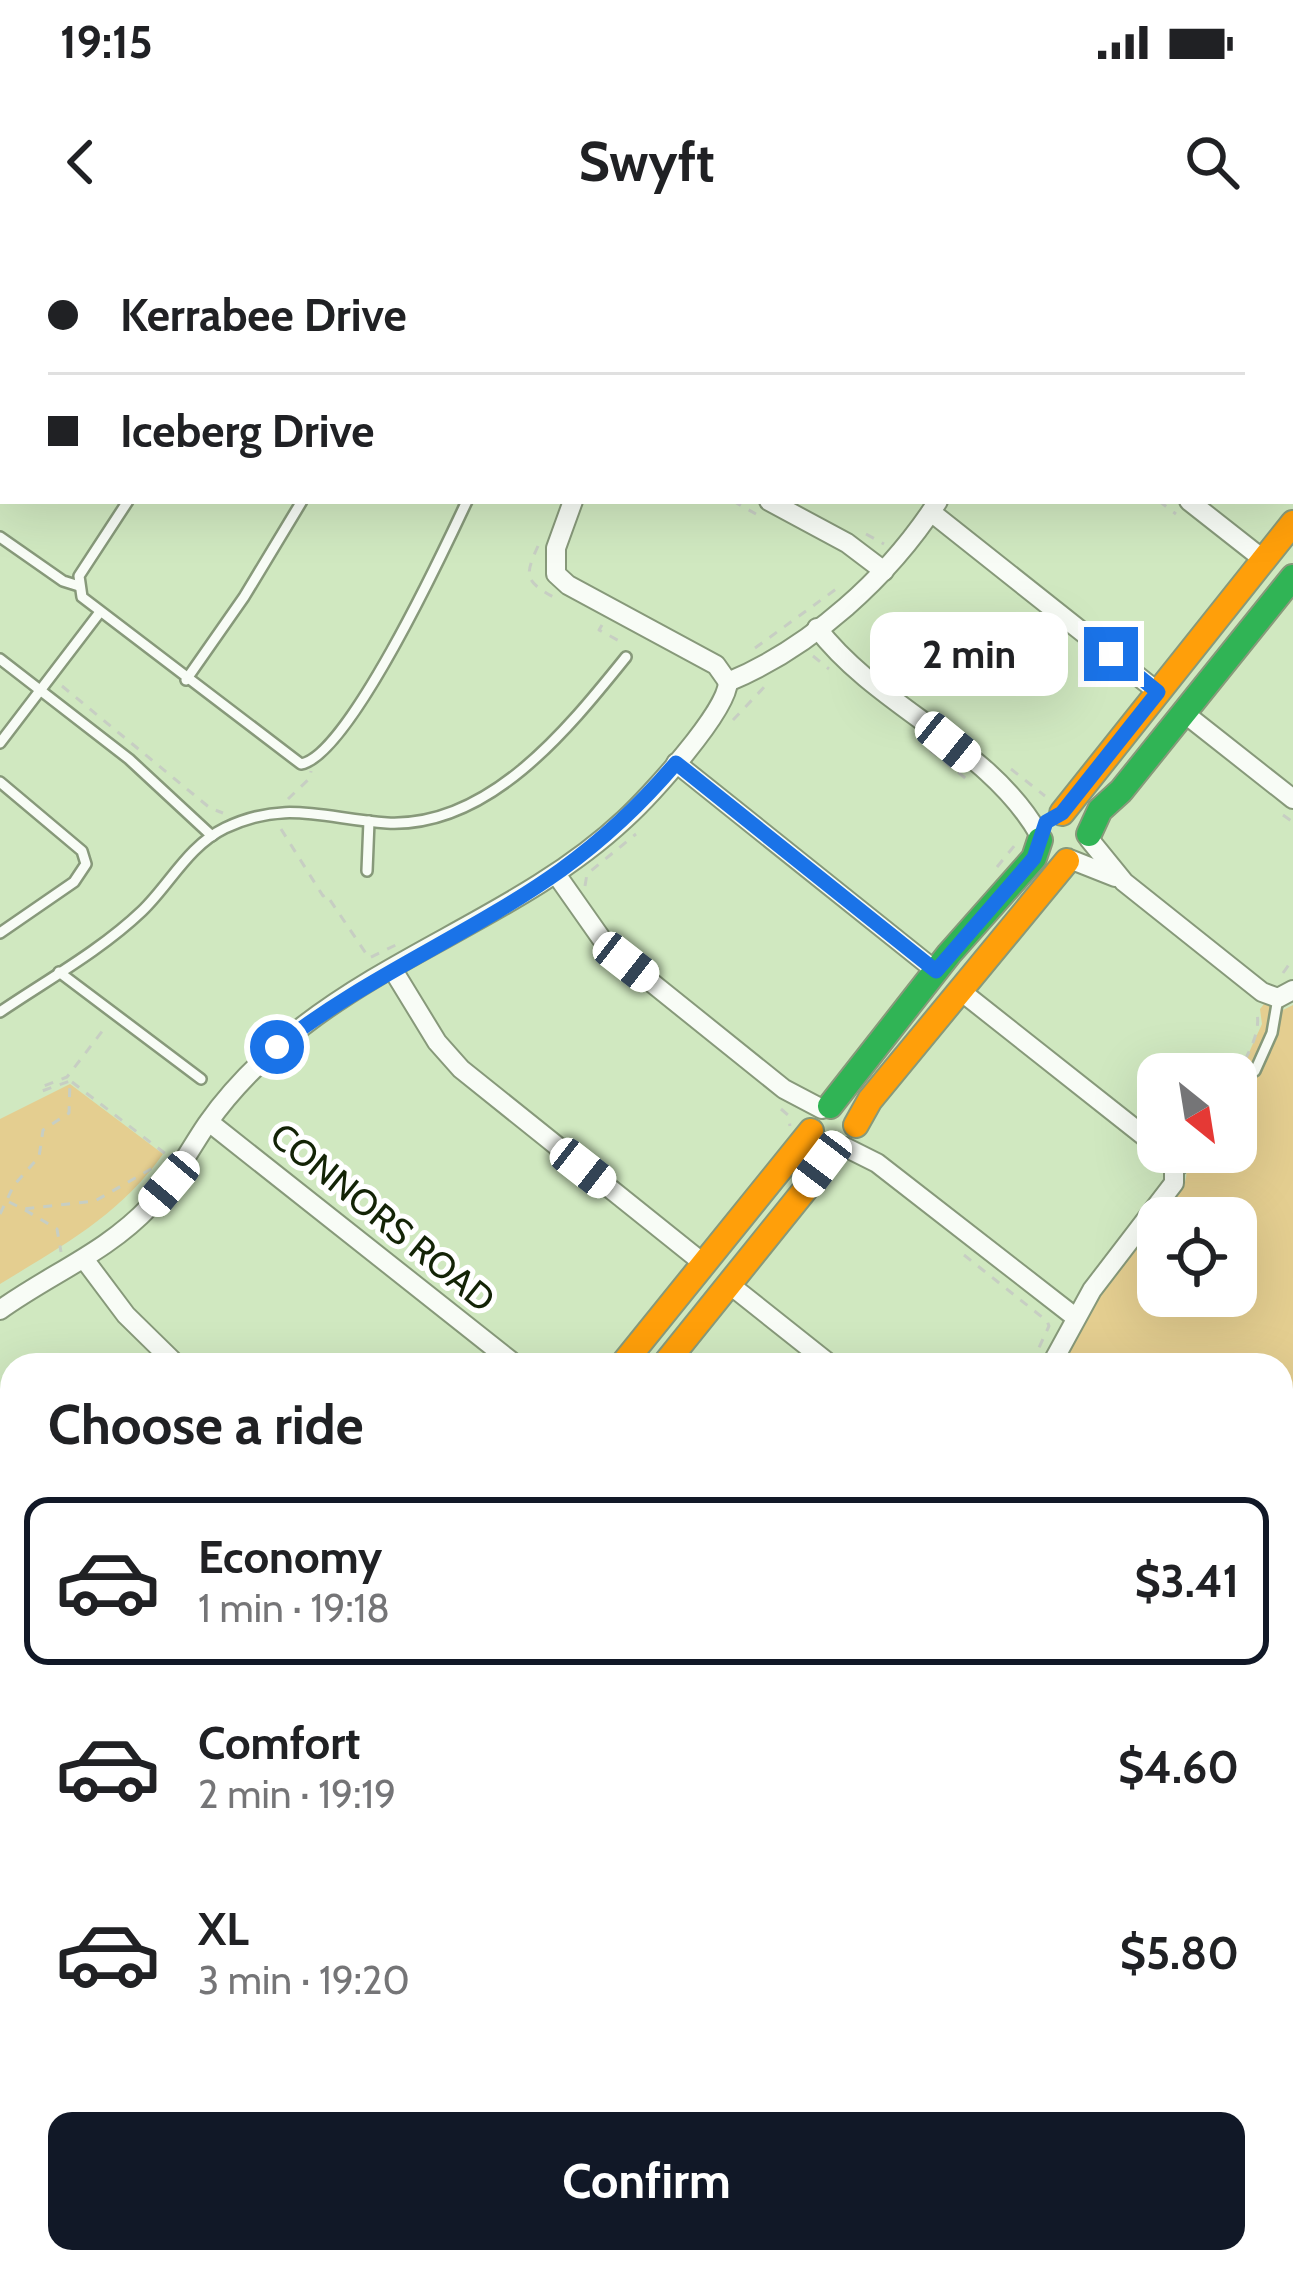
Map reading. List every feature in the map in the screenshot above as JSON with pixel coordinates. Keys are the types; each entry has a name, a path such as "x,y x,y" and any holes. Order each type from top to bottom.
{"street":[{"path":"0,1310 128,1228 151,1205 209,1122 277,1047 330,1007 556,874 625,819 723,703 728,682 721,669 556,574 556,548 573,504"},
{"path":"774,504 876,565"},
{"path":"728,682 817,628 935,507 1158,692"},
{"path":"1183,508 1264,560"},
{"path":"632,1353 779,1169 795,1156 819,1117 936,971 1034,858 1046,822 1060,813 1293,523"},
{"path":"673,1353 822,1164 848,1139 870,1100 1070,861 1084,852 1100,810 1121,791 1292,580"},
{"path":"817,628 850,663 1013,795 1077,816 1124,883 1262,992 1284,988"},
{"path":"1184,712 1285,804"},
{"path":"676,763 936,971"},
{"path":"1013,795 1052,858 1124,883"},
{"path":"556,874 602,938 776,1094 819,1117 850,1112 848,1139"},
{"path":"393,970 437,1042 461,1069 703,1263"},
{"path":"962,992 1137,1131"},
{"path":"819,1117 824,1148 848,1139"},
{"name":"CONNORS ROAD","path":"209,1122 501,1353"},
{"path":"848,1139 1075,1317"},
{"path":"1049,1353 1174,1183 1176,1173"},
{"path":"84,1259 126,1315 165,1353"},
{"path":"729,1284 816,1353"},
{"path":"643,1339 657,1353"}],"lane":[{"path":"126,504 82,571 82,597 301,764 311,763 361,699 412,617 466,504"},
{"path":"186,680 300,504"},
{"path":"0,537 79,586"},
{"path":"0,743 100,613"},
{"path":"0,1012 140,913 212,836 240,822 279,812 318,812 368,821 423,820 483,796 560,734 626,658"},
{"path":"0,659 154,780 212,836"},
{"path":"0,782 82,850 86,864 74,881 0,933"},
{"path":"367,871 368,821"},
{"path":"59,972 201,1079"},
{"path":"1257,1067 1284,988"}],"path":[{"path":"876,565 890,536"},
{"path":"755,649 841,586"},
{"path":"603,624 599,630 634,649 626,658"},
{"path":"51,677 210,808 235,813"},
{"path":"311,763 310,778 279,812 280,827 322,896 326,894 369,958 401,939 412,959"},
{"path":"1285,804 1293,822"},
{"path":"568,891 586,880"},
{"path":"1284,988 1293,959"},
{"path":"1246,1053 1259,1021 1255,1009"},
{"path":"70,1081 42,1091 41,1087 67,1077 113,1012"},
{"path":"70,1081 167,1155"},
{"path":"0,1214 14,1185 38,1157 43,1130 68,1115 70,1081"},
{"path":"776,1094 788,1115 790,1126 785,1132"},
{"path":"23,1209 95,1201 161,1163"},
{"path":"9,1202 57,1229 62,1251"},
{"path":"961,1252 1047,1321 1044,1353"}],"shaded area":[{"path":"1264,1004 1281,1011 1293,1005 1293,1353 1066,1353 1087,1314 1137,1248 1137,1317 1257,1317 1257,1197 1177,1197 1186,1173 1257,1173 1257,1053 1249,1053 1262,1024"},
{"path":"70,1084 163,1154 109,1212 0,1284 0,1119"}],"traffic: fast":[{"path":"1089,834 1100,810 1121,791 1293,577"},
{"path":"830,1106 949,954 1034,858 1040,840"}],"traffic: slow":[{"path":"1062,813 1293,523"},
{"path":"856,1125 870,1100 1067,861"},
{"path":"632,1353 811,1131"},
{"path":"674,1353 837,1150"}],"route":[{"path":"277,1047 330,1007 556,874 625,819 676,763 936,971 1034,858 1046,822 1062,813 1158,692 1111,654"}]}
